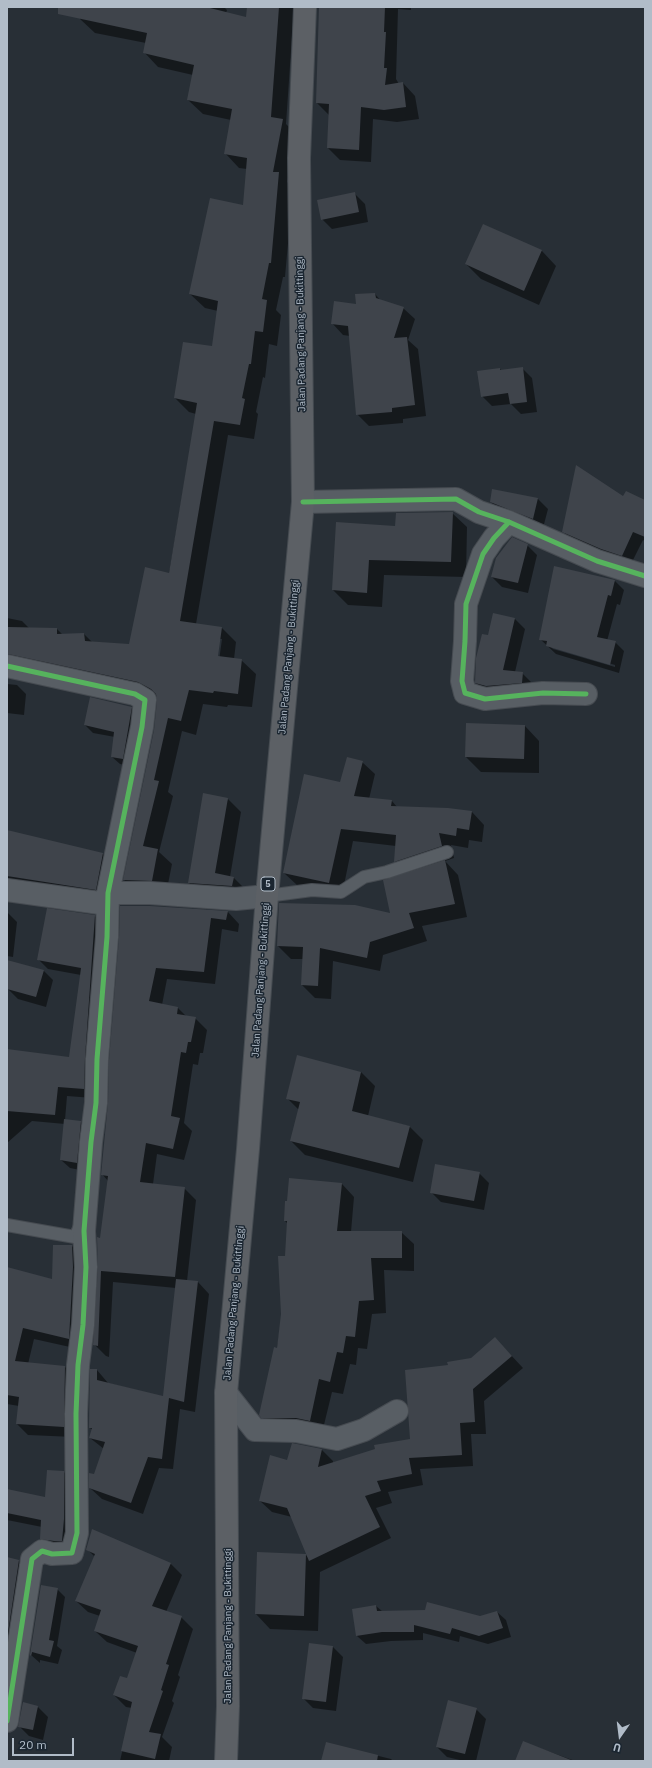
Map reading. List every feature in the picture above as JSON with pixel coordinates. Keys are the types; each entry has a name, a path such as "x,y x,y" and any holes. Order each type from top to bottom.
{"highway":[{"name":"Jalan Padang Panjang - Bukittinggi","path":"226,1761 228,1699 226,1393 248,1149 267,896 303,502 299,158 305,7"}],"street":[{"path":"303,502 456,499 479,512 509,522 598,561 645,576"},
{"path":"509,522 494,538 483,554 466,604 466,641 462,681 465,693 485,698 543,693 586,694"},
{"path":"7,666 135,694 145,700 142,727 108,899 107,937 97,1059 96,1103 91,1142 84,1231 86,1267 84,1325 78,1365 76,1414 77,1533 72,1553 52,1554 42,1552 32,1559 7,1721"},
{"path":"7,890 108,899 150,893 236,899 267,896"},
{"path":"226,1393 254,1430 296,1431 337,1439 364,1430 397,1411"}],"lane":[{"path":"267,896 312,890 341,892 364,877 387,872 447,852"},
{"path":"7,1225 75,1237 86,1212"}],"building":[{"path":"58,7 206,7 246,17 247,7 279,7 271,117 283,119 273,172 279,172 271,263 269,263 262,299 267,300 263,332 255,331 251,364 249,364 242,398 245,399 240,425 214,421 180,621 222,627 218,656 242,659 238,694 189,690 181,721 168,718 154,780 159,781 143,846 158,849 152,881 123,880 154,730 157,701 156,694 151,689 138,682 8,654 8,627 57,628 57,634 84,633 85,641 129,644 145,567 169,573 197,403 174,398 183,342 212,346 218,301 189,294 210,198 243,205 247,158 224,154 232,109 187,100 194,65 143,53 147,33 58,14"},
{"path":"319,7 385,7 384,32 386,32 384,68 387,68 385,85 403,82 406,107 384,110 361,107 359,150 327,148 329,104 316,103"},
{"path":"355,192 359,212 321,220 317,200"},
{"path":"483,224 542,250 524,291 465,264"},
{"path":"375,293 376,298 404,307 394,338 407,337 415,405 392,408 392,412 356,415 348,326 331,324 334,301 356,304 355,294"},
{"path":"523,367 527,402 510,404 508,393 481,397 477,371"},
{"path":"576,465 623,496 626,491 645,500 645,537 633,532 622,556 601,549 562,532"},
{"path":"492,489 538,498 533,519 490,502"},
{"path":"453,512 451,562 369,560 367,593 332,590 336,522 395,526 396,513"},
{"path":"512,537 528,544 518,583 491,577 496,558"},
{"path":"554,566 615,580 611,596 608,595 597,637 616,641 610,665 546,646 547,641 539,640"},
{"path":"493,613 515,618 503,670 523,672 522,683 486,686 475,683 476,658 482,634 488,635"},
{"path":"90,697 132,707 123,759 111,757 114,732 84,725"},
{"path":"466,723 525,725 524,759 465,757"},
{"path":"347,757 363,761 354,796 392,800 391,806 448,808 472,811 469,830 457,828 456,836 439,833 442,846 394,862 396,835 341,829 329,883 283,873 304,774 340,782"},
{"path":"203,793 228,798 215,873 234,877 232,886 188,883"},
{"path":"7,830 103,853 96,890 7,876"},
{"path":"445,860 455,904 409,913 414,928 370,942 367,958 320,948 318,986 301,985 303,947 277,946 279,903 355,905 390,913 383,880"},
{"path":"120,906 150,906 228,911 226,920 211,918 204,972 156,968 149,1001 178,1007 177,1014 196,1017 191,1042 188,1042 186,1053 181,1052 171,1116 180,1118 173,1149 146,1143 140,1182 185,1187 175,1277 101,1271 98,1346 93,1345 98,1268 97,1237 100,1238 108,1176 101,1175 108,1103 109,1060 119,938"},
{"path":"47,908 95,915 84,1089 58,1087 55,1115 7,1111 7,1049 69,1057 81,968 37,960"},
{"path":"7,960 44,970 36,997 7,989"},
{"path":"297,1055 361,1072 352,1111 410,1126 399,1168 290,1141 300,1102 286,1099"},
{"path":"64,1119 81,1121 77,1163 60,1160"},
{"path":"435,1164 480,1172 474,1201 430,1193"},
{"path":"289,1178 342,1183 337,1231 402,1231 402,1258 371,1258 374,1300 359,1301 355,1337 346,1336 343,1353 337,1352 330,1382 319,1379 310,1421 296,1418 261,1418 259,1415 274,1347 277,1348 281,1314 278,1256 285,1256 287,1221 284,1221 285,1201 287,1201"},
{"path":"53,1245 72,1245 73,1267 69,1339 23,1328 15,1361 65,1366 64,1427 16,1424 19,1397 7,1395 7,1267 52,1279"},
{"path":"176,1279 198,1281 184,1402 169,1398 162,1459 148,1457 131,1503 89,1488 89,1473 94,1474 105,1442 89,1438 92,1428 89,1428 90,1369 97,1369 97,1380 163,1396"},
{"path":"495,1337 512,1356 473,1389 475,1422 460,1423 462,1455 409,1458 412,1474 377,1481 381,1491 365,1496 380,1527 309,1561 287,1508 259,1501 270,1455 287,1460 292,1443 322,1449 318,1467 375,1449 374,1445 410,1439 405,1370 448,1365 447,1362 471,1358"},
{"path":"47,1470 64,1471 64,1519 62,1541 40,1539 41,1520 7,1513 7,1489 45,1497"},
{"path":"92,1529 171,1563 152,1606 182,1616 166,1664 169,1665 161,1690 163,1691 149,1732 161,1734 155,1759 121,1751 132,1702 113,1695 120,1676 127,1678 138,1646 94,1631 101,1610 75,1601 95,1554 86,1550"},
{"path":"257,1552 306,1554 304,1616 255,1614"},
{"path":"7,1557 19,1560 7,1639"},
{"path":"41,1585 58,1588 49,1640 54,1641 50,1657 32,1652 31,1656 30,1655"},
{"path":"427,1602 480,1616 497,1611 503,1628 479,1636 452,1628 450,1634 414,1625 414,1632 382,1632 356,1636 352,1609 376,1605 377,1611 425,1610"},
{"path":"309,1643 333,1646 326,1702 302,1699"},
{"path":"448,1700 477,1708 465,1754 436,1747"},
{"path":"23,1702 38,1706 33,1730 18,1727"},
{"path":"523,1741 571,1760 571,1761 515,1761"},
{"path":"326,1742 378,1755 377,1761 321,1761"}],"cycle path":[{"path":"303,502 456,499 479,512 509,522 597,561 645,576"},
{"path":"509,522 494,538 483,554 466,604 462,681 465,693 485,699 543,693 586,694"},
{"path":"7,666 135,694 145,700 142,727 108,893 107,937 97,1059 96,1103 91,1142 84,1231 86,1267 83,1325 78,1365 76,1414 77,1533 72,1553 52,1554 42,1551 32,1559 7,1721"}]}
